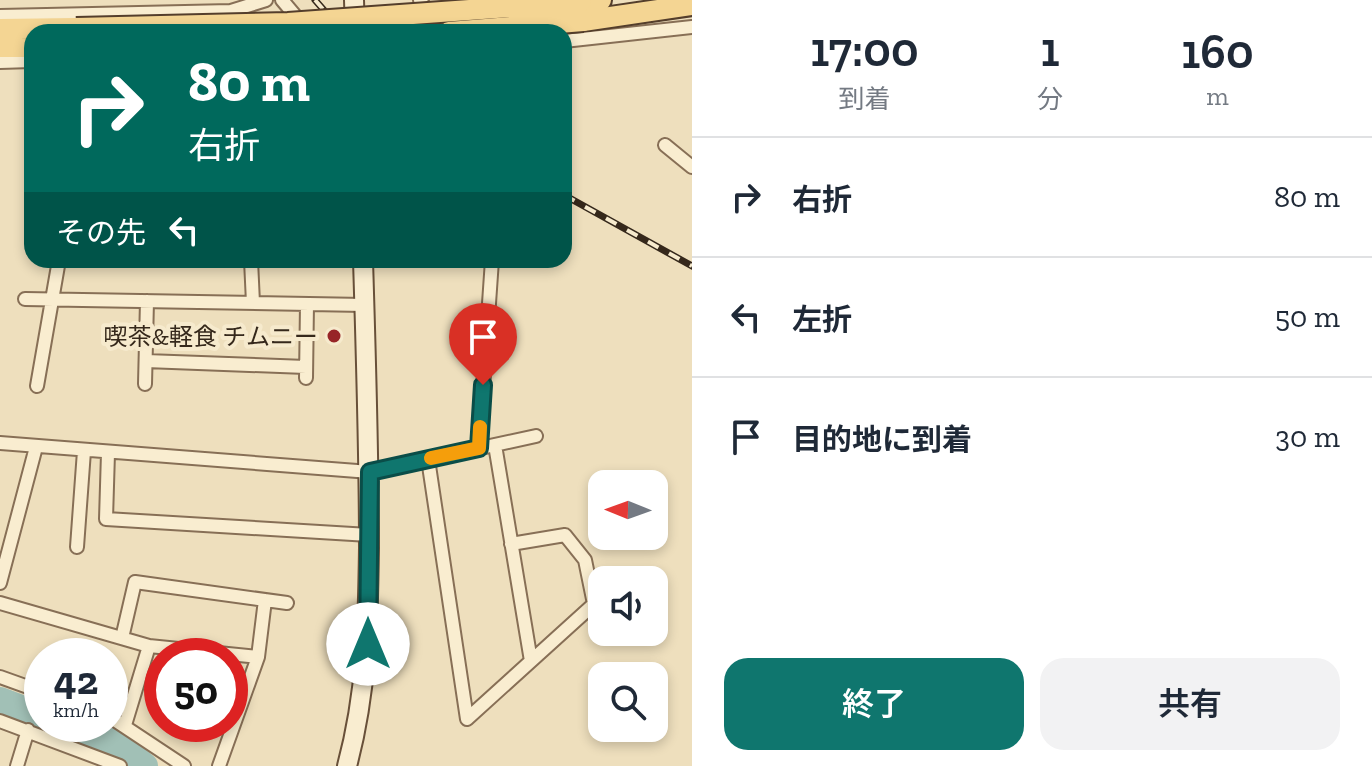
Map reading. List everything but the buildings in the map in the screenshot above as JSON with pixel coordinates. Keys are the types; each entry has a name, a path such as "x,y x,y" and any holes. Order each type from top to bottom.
{"main road":[{"path":"354,0 355,24"},
{"path":"246,24 692,5"},
{"path":"451,24 589,8"},
{"path":"0,29 24,29"},
{"path":"0,47 24,47"},
{"path":"347,766 359,721 368,644 370,472 363,268"}],"street":[{"path":"0,16 231,11 266,0"},
{"path":"282,0 302,24"},
{"path":"420,0 441,24"},
{"path":"442,24 440,4 446,0"},
{"path":"538,0 545,8 547,24"},
{"path":"572,40 692,27"},
{"path":"0,62 24,61"},
{"path":"665,145 692,167"},
{"path":"37,386 58,268"},
{"path":"251,268 253,303"},
{"path":"479,448 491,268"},
{"path":"25,299 364,305"},
{"path":"145,384 147,301"},
{"path":"146,361 306,373 307,304"},
{"path":"0,443 370,472 536,436"},
{"path":"495,445 531,661"},
{"path":"0,583 36,447"},
{"path":"77,547 84,451"},
{"path":"108,453 106,519 369,535"},
{"path":"428,459 467,719 594,604 585,560 565,535 511,544"},
{"path":"0,603 122,638 135,582 287,603"},
{"path":"219,766 258,657 265,600"},
{"path":"248,656 258,657"},
{"path":"128,715 144,662"},
{"path":"0,677 24,686"},
{"path":"0,721 24,729"},
{"path":"128,727 184,766"},
{"path":"17,766 24,742"},
{"path":"60,742 120,766"},
{"path":"79,766 84,751"}],"waterway":[{"path":"0,700 24,709"},
{"path":"114,742 145,766"}],"railway":[{"path":"315,0 336,24"},
{"path":"572,199 692,266"}],"slow traffic":[{"path":"431,458 479,448 480,427"}],"place":[{"name":"喫茶&軽食 チムニー","path":"334,336"}],"route":[{"path":"368,644 370,472 479,448 483,385"}]}
